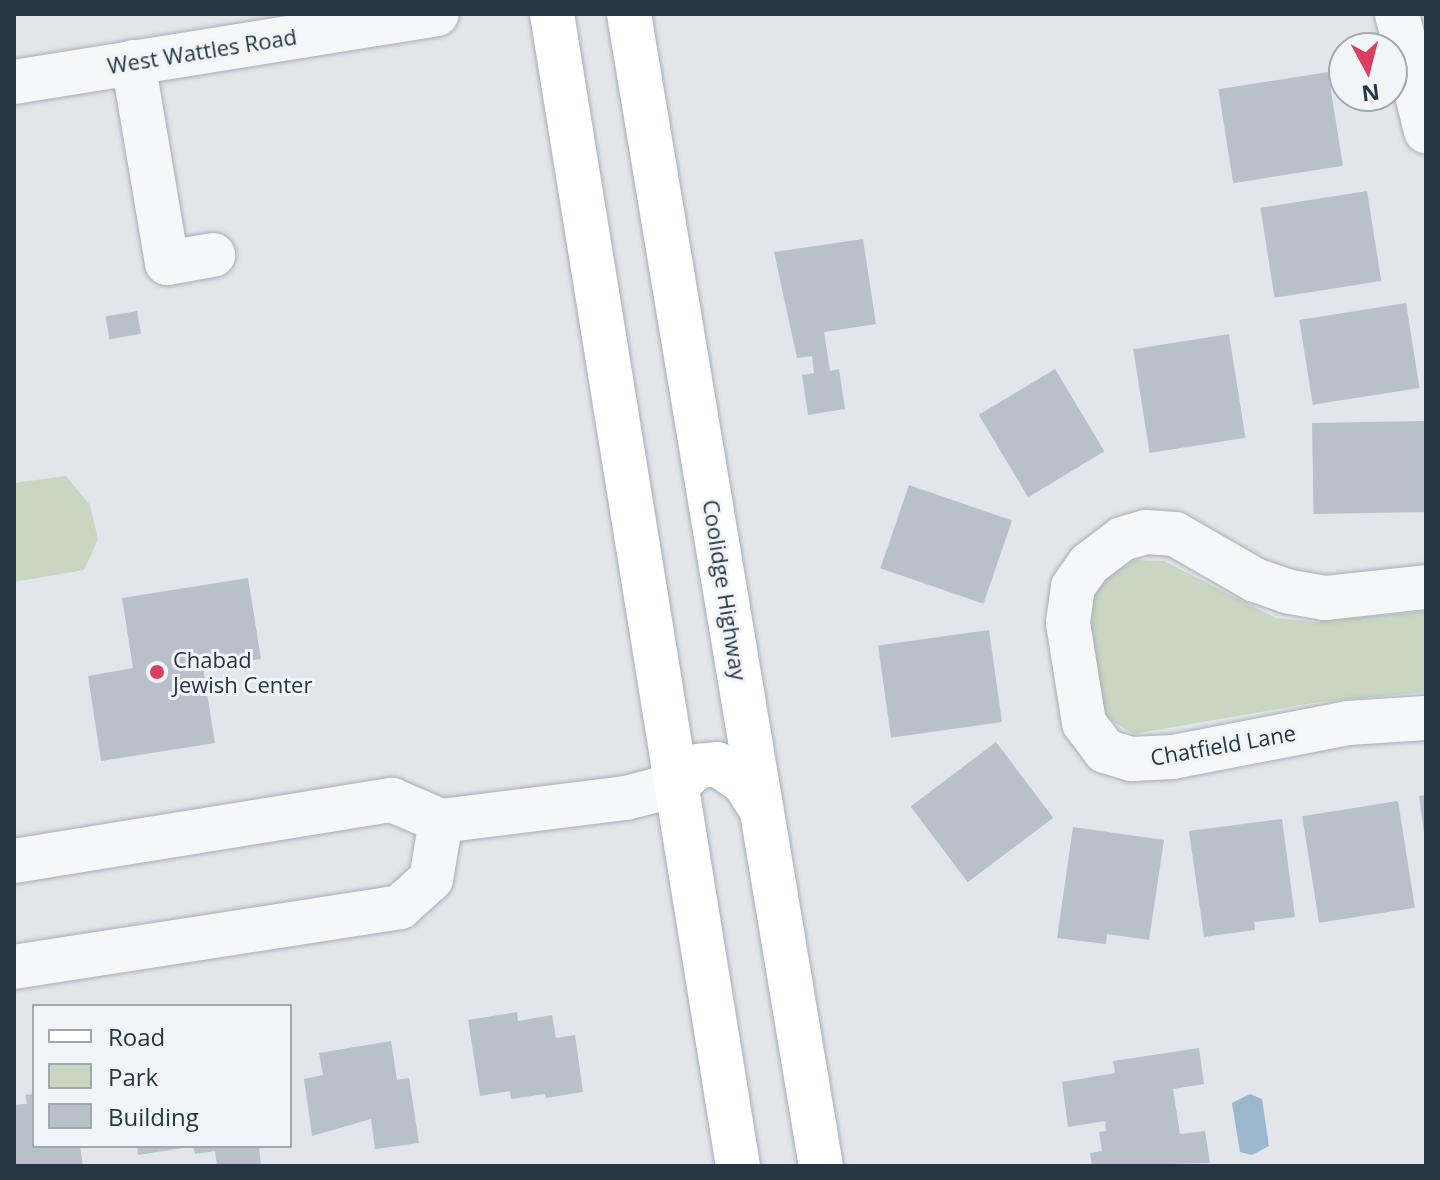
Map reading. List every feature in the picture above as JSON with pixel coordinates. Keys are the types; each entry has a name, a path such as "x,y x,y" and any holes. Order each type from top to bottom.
{"main road":[{"path":"552,14 738,1166"},
{"name":"Coolidge Highway","path":"629,14 821,1166"},
{"path":"676,785 699,766 717,764 744,782 761,810"}],"street":[{"name":"West Wattles Road","path":"14,82 437,14"},
{"path":"1397,14 1426,131"},
{"path":"133,62 167,263 213,255"},
{"name":"Chatfield Lane","path":"1426,587 1325,598 1287,591 1255,580 1175,534 1146,532 1122,539 1089,564 1073,587 1068,623 1084,723 1105,751 1132,759 1173,757 1348,723 1426,718"},
{"path":"14,861 392,800 441,821 626,798 676,785"},
{"path":"14,967 400,907 431,879 441,821"}],"green space":[{"path":"66,476 90,505 98,539 84,570 14,582 14,483"},
{"path":"1134,560 1164,561 1276,618 1314,622 1426,611 1426,692 1319,702 1133,734 1106,717 1091,633 1092,599 1107,577"}],"water":[{"path":"1250,1094 1262,1099 1269,1146 1252,1155 1240,1152 1232,1103"}],"building":[{"path":"1328,72 1328,112 1334,112 1343,166 1233,183 1218,89"},
{"path":"1367,191 1381,281 1275,298 1260,208"},
{"path":"863,239 876,324 824,332 830,371 839,369 845,409 808,415 802,375 814,373 812,356 797,358 774,252"},
{"path":"1406,303 1419,388 1313,405 1299,320"},
{"path":"137,311 141,334 109,339 105,317"},
{"path":"1229,334 1245,438 1150,453 1133,349"},
{"path":"1055,369 1104,451 1028,497 979,415"},
{"path":"1425,421 1426,512 1314,514 1312,423"},
{"path":"909,485 1012,520 983,604 880,568"},
{"name":"Chabad Jewish Center","path":"248,578 261,659 203,668 215,743 101,761 88,676 133,668 122,598"},
{"path":"989,630 1002,722 891,738 878,646"},
{"path":"996,742 1053,818 968,882 911,806"},
{"path":"1426,795 1426,833 1424,833 1419,796"},
{"path":"1398,801 1415,908 1319,923 1302,816"},
{"path":"1282,819 1295,917 1254,922 1255,930 1204,937 1189,831"},
{"path":"1073,827 1164,840 1149,940 1107,934 1106,944 1057,938"},
{"path":"517,1012 518,1021 552,1015 556,1038 575,1035 583,1092 546,1098 545,1094 511,1099 510,1091 480,1096 468,1020"},
{"path":"391,1041 397,1080 409,1078 419,1143 375,1149 371,1119 312,1136 304,1079 323,1075 319,1053"},
{"path":"1199,1048 1204,1084 1173,1089 1180,1134 1205,1131 1210,1163 1092,1166 1090,1153 1102,1151 1099,1132 1106,1131 1105,1121 1068,1127 1062,1082 1115,1073 1113,1061"},
{"path":"32,1094 32,1148 80,1148 83,1166 14,1166 14,1105 27,1104 25,1095"},
{"path":"137,1148 183,1148 138,1155"},
{"path":"194,1148 259,1148 261,1166 217,1166 215,1151 195,1154"}],"place":[{"name":"Chabad Jewish Center","path":"157,672"}]}
